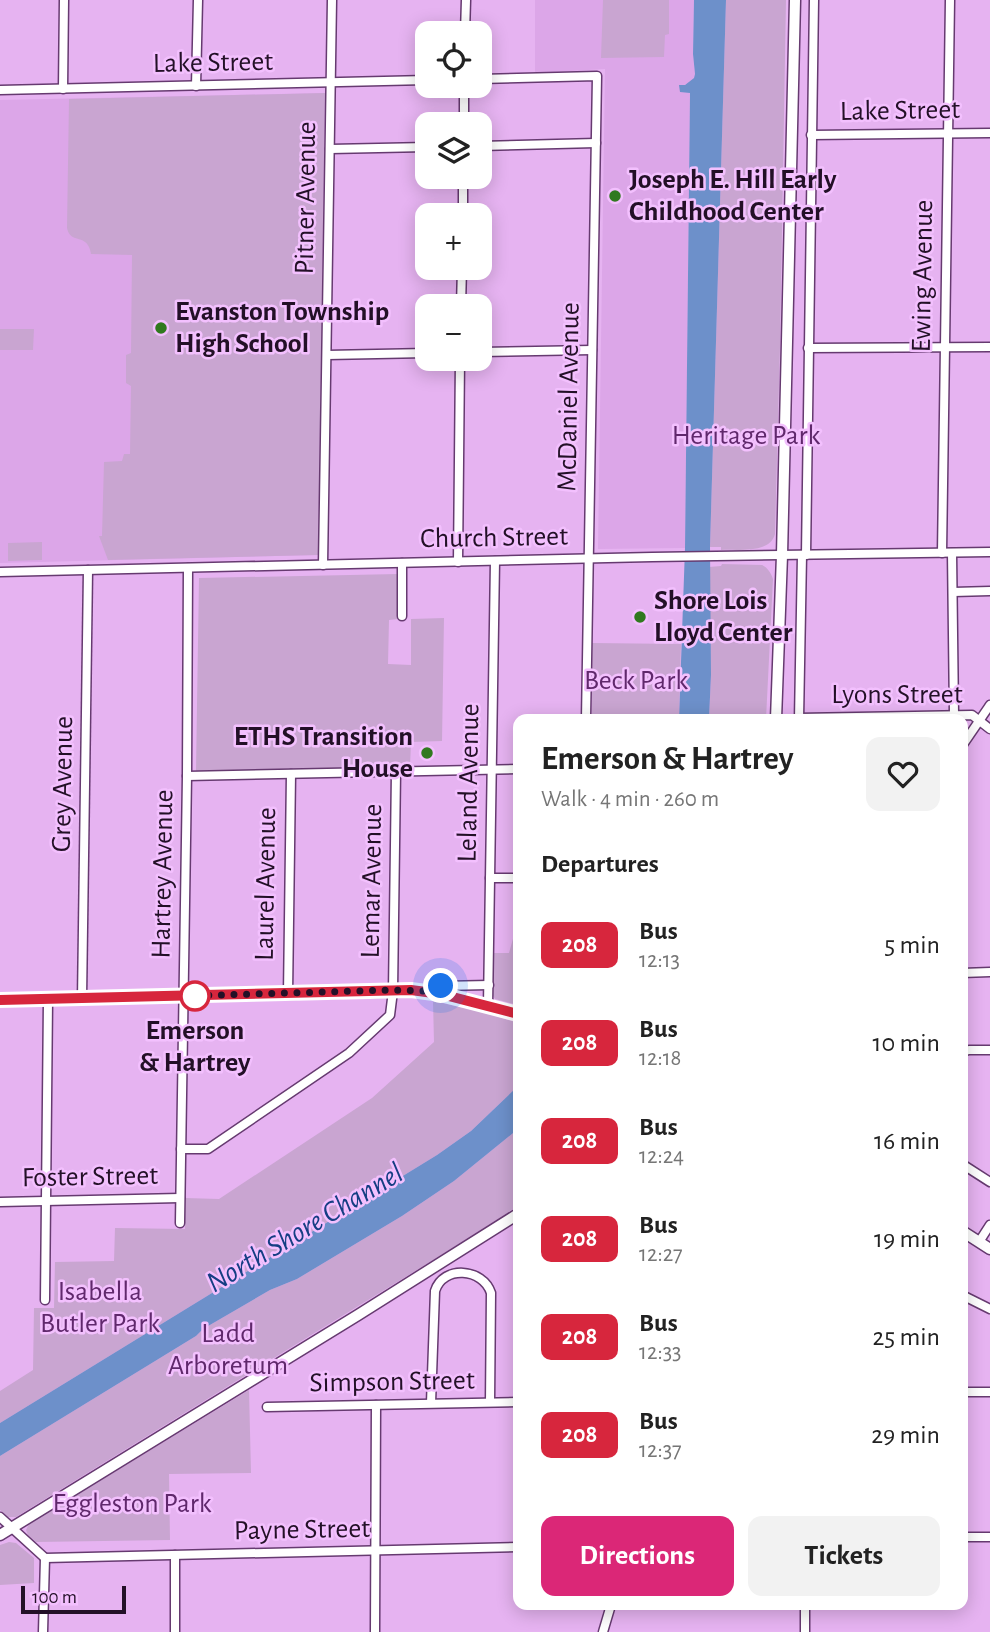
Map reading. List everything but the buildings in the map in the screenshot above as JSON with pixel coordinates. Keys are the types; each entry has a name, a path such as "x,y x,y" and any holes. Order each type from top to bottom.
{"main road":[{"path":"776,714 795,0"},
{"path":"0,1000 393,990 425,991 513,1013"},
{"path":"0,1535 513,1217"},
{"path":"968,1235 990,1248"}],"street":[{"path":"63,89 64,0"},
{"path":"196,86 198,0"},
{"name":"Pitner Avenue","path":"323,565 332,0"},
{"path":"465,21 466,0"},
{"path":"799,714 814,0"},
{"name":"Ewing Avenue","path":"942,553 950,0"},
{"name":"McDaniel Avenue","path":"492,79 597,76 586,714"},
{"name":"Lake Street","path":"0,90 415,80"},
{"name":"Lake Street","path":"811,135 990,133"},
{"path":"492,146 596,143"},
{"path":"330,149 415,147"},
{"path":"808,348 990,347"},
{"path":"492,352 592,350"},
{"path":"327,355 415,353"},
{"path":"458,562 460,371"},
{"name":"Church Street","path":"0,572 990,552"},
{"path":"953,553 954,714"},
{"name":"Leland Avenue","path":"488,1006 495,561"},
{"path":"402,563 402,615"},
{"name":"Hartrey Avenue","path":"180,1223 188,568"},
{"name":"Grey Avenue","path":"82,999 88,570"},
{"path":"953,592 990,591"},
{"path":"968,737 990,705"},
{"name":"Lyons Street","path":"968,715 972,715 990,729"},
{"path":"187,776 513,769"},
{"name":"Lemar Avenue","path":"393,990 396,772"},
{"name":"Laurel Avenue","path":"288,994 291,775"},
{"path":"490,878 513,878"},
{"path":"968,973 990,972"},
{"path":"425,991 441,986 489,985"},
{"name":"Foster Street","path":"181,1149 208,1149 349,1053 390,1015 393,990"},
{"path":"45,1300 48,1000"},
{"path":"968,1050 990,1050"},
{"path":"968,1168 990,1182"},
{"name":"Foster Street","path":"0,1202 180,1198"},
{"path":"979,1242 990,1225"},
{"path":"431,1404 435,1291 446,1276 461,1272 480,1278 491,1293 490,1402"},
{"path":"968,1298 990,1309"},
{"path":"968,1392 990,1392"},
{"name":"Simpson Street","path":"267,1407 513,1402"},
{"path":"375,1632 376,1405"},
{"path":"0,1517 45,1558 43,1632"},
{"path":"968,1537 990,1537"},
{"name":"Payne Street","path":"45,1558 513,1547"},
{"path":"174,1632 175,1555"},
{"path":"603,1632 610,1610"},
{"path":"805,1610 805,1632"}],"shaded area":[{"path":"535,0 694,0 695,74 685,85 680,85 680,92 690,92 685,548 598,549 605,69 535,73"},
{"name":"Evanston Township High School","path":"325,93 318,555 0,563 0,100"}],"green space":[{"path":"603,0 669,0 669,34 665,35 664,57 601,58"},
{"name":"Heritage Park","path":"726,0 786,0 775,534 767,545 744,550 710,547"},
{"name":"Evanston Township High School","path":"325,93 318,555 108,560 99,536 102,536 104,462 122,461 124,454 130,454 131,386 126,383 126,355 131,353 132,255 91,254 86,243 69,233 69,99"},
{"path":"0,329 34,329 33,350 0,350"},
{"path":"42,542 42,560 8,561 8,543"},
{"path":"762,565 773,579 766,714 709,714 709,567"},
{"path":"398,574 398,619 389,620 388,664 411,665 411,619 444,618 442,741 411,742 410,767 196,771 199,578"},
{"name":"Beck Park","path":"592,643 681,644 679,714 592,714"},
{"path":"513,939 513,1004 495,999 492,994 494,953 509,953"},
{"name":"Isabella Butler Park","path":"433,1001 513,1021 513,1091 471,1131 437,1155 0,1423 0,1391 33,1370 34,1308 54,1308 55,1262 114,1261 115,1228 185,1229 185,1198 219,1199 372,1098 434,1042"},
{"name":"Ladd Arboretum","path":"513,1133 513,1209 509,1212 16,1517 8,1517 0,1510 0,1456 196,1336 203,1329 270,1290 297,1279 402,1216 454,1181"},
{"name":"Eggleston Park","path":"249,1390 251,1473 169,1474 170,1540 36,1542 28,1535 26,1530 29,1524"},
{"path":"16,1543 34,1558 34,1583 0,1585 0,1545"}],"water":[{"path":"694,0 726,0 710,547 709,714 679,714 685,548 690,93 680,92 679,85 685,85 694,78"},
{"path":"513,1091 513,1133 454,1181 402,1216 297,1279 270,1290 203,1329 196,1336 0,1456 0,1423 437,1155 471,1131"}],"bus line":[{"name":"208","path":"0,1000 411,990 441,994 513,1013"}],"place":[{"name":"Joseph E. Hill Early Childhood Center","path":"615,196"},
{"name":"Evanston Township High School","path":"161,328"},
{"name":"Shore Lois Lloyd Center","path":"640,617"},
{"name":"ETHS Transition House","path":"427,753"},
{"name":"Emerson & Hartrey","path":"195,996"}],"route":[{"path":"195,996 183,996 425,991 441,986"}],"water label":[{"name":"North Shore Channel","path":"305,1228"}]}
